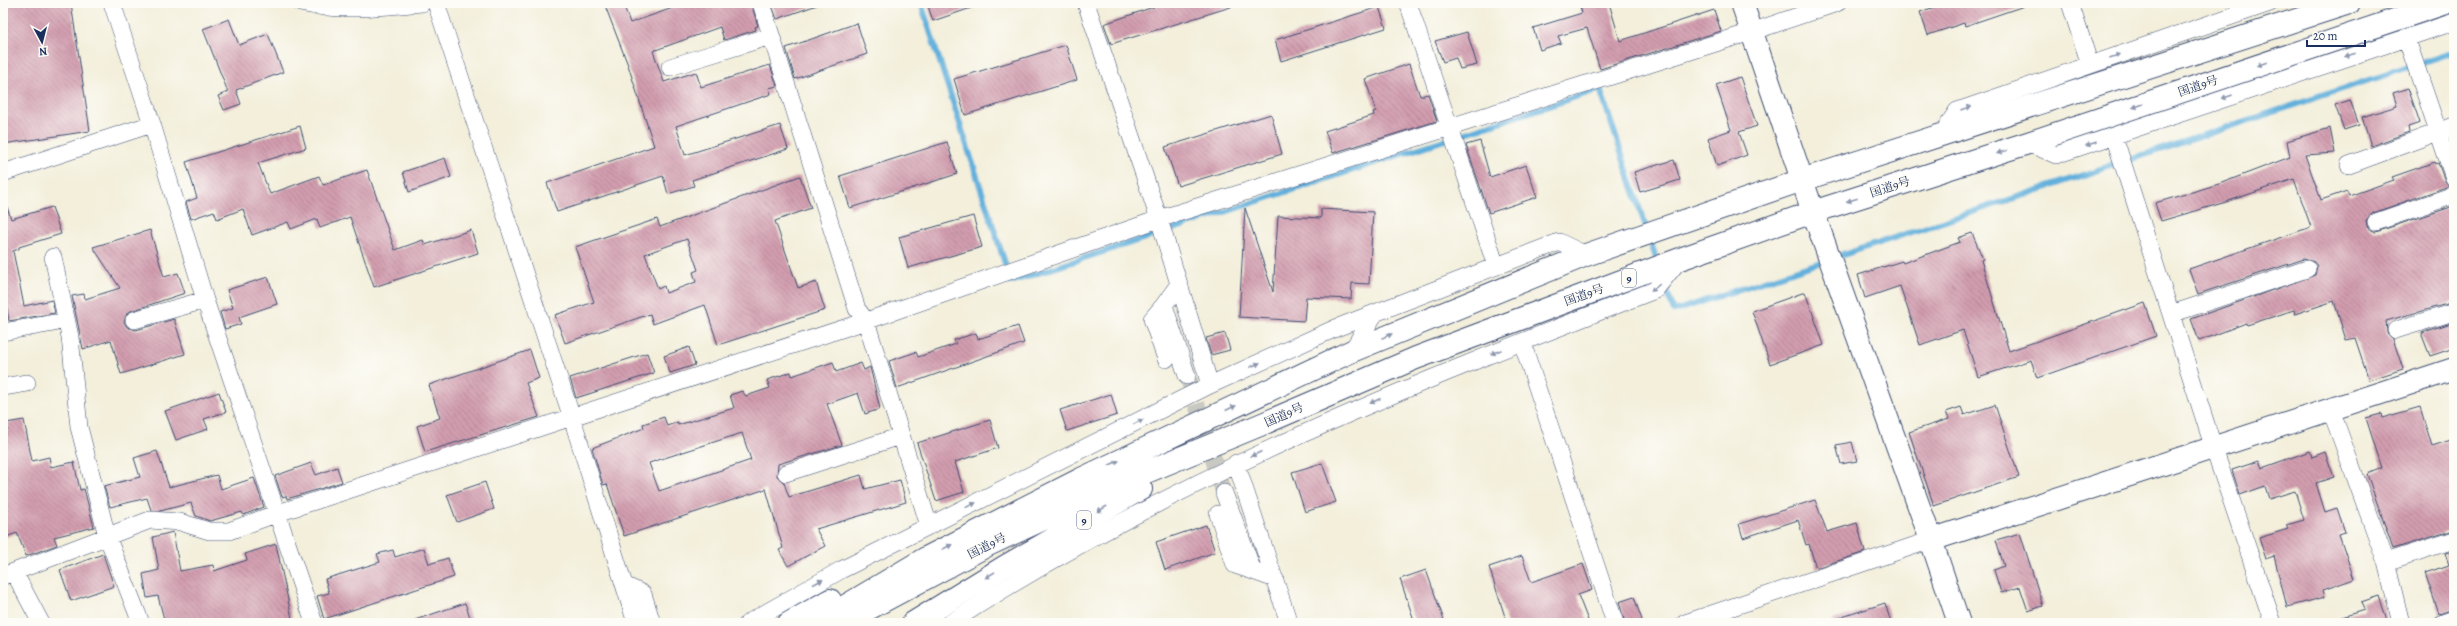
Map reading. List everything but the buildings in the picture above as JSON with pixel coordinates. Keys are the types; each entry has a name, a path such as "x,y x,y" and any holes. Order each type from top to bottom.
{"main road":[{"path":"1742,3 1813,212 1932,540 1959,623"},
{"name":"国道9号","path":"817,623 926,558 1081,478 1352,350 1586,255 1802,180 2349,3"},
{"name":"国道9号","path":"842,623 988,545 1126,480 1260,425 1416,358 1680,259 1813,212 2028,143 2445,3"},
{"path":"1932,540 2331,410 2453,372"},
{"name":"9","path":"913,623 1112,504 1260,425"},
{"path":"789,623 852,589 926,558"}],"street":[{"path":"112,3 152,124 205,300 314,623"},
{"path":"300,3 318,7 366,8 412,4"},
{"path":"436,3 572,418 636,623"},
{"path":"761,3 857,309 866,321 929,526"},
{"path":"1086,3 1159,219 1210,385"},
{"path":"1408,3 1496,266"},
{"path":"40,623 6,574 150,520 180,522 209,531 229,531 278,513 866,321 1159,219 1449,126 1752,32 1837,3"},
{"path":"2070,3 2090,65"},
{"path":"1941,136 1957,111 2268,4"},
{"path":"2246,37 2268,4"},
{"path":"2028,143 2056,156 2276,80 2454,22"},
{"path":"670,68 771,36"},
{"path":"2406,37 2446,129 2454,178"},
{"path":"2276,80 2294,53"},
{"path":"3,173 152,124"},
{"path":"2349,164 2446,129"},
{"path":"2114,136 2214,449 2273,623"},
{"path":"2376,222 2454,195"},
{"path":"748,623 790,598 929,526 1098,443 1210,385 1375,313 1559,242 1586,255"},
{"path":"53,258 70,337 79,427 107,536 141,623"},
{"path":"957,621 1108,528 1236,463 1395,393 1655,290 1680,259"},
{"path":"2171,314 2307,269"},
{"path":"1166,359 1152,319 1179,284"},
{"path":"134,320 205,300"},
{"path":"1164,305 1187,376"},
{"path":"2396,330 2454,312"},
{"path":"1352,350 1375,313"},
{"path":"3,332 54,323"},
{"path":"1522,342 1615,623"},
{"path":"1395,393 1416,358"},
{"path":"3,388 27,384"},
{"path":"2331,410 2386,562 2401,623"},
{"path":"786,473 901,436"},
{"path":"1081,478 1098,443"},
{"path":"1236,463 1289,623"},
{"path":"1224,493 1253,571"},
{"path":"1218,514 1235,565 1275,579"},
{"path":"1685,623 1932,540"},
{"path":"2386,562 2454,540"},
{"path":"624,585 643,594 652,623"},
{"path":"779,623 790,598"},
{"path":"2443,623 2454,619"}],"waterway":[{"path":"921,3 1011,282 1600,89 1658,264"},
{"path":"1664,283 1674,311 2454,52"}],"tunnel":[{"path":"1189,380 1224,493"}]}
